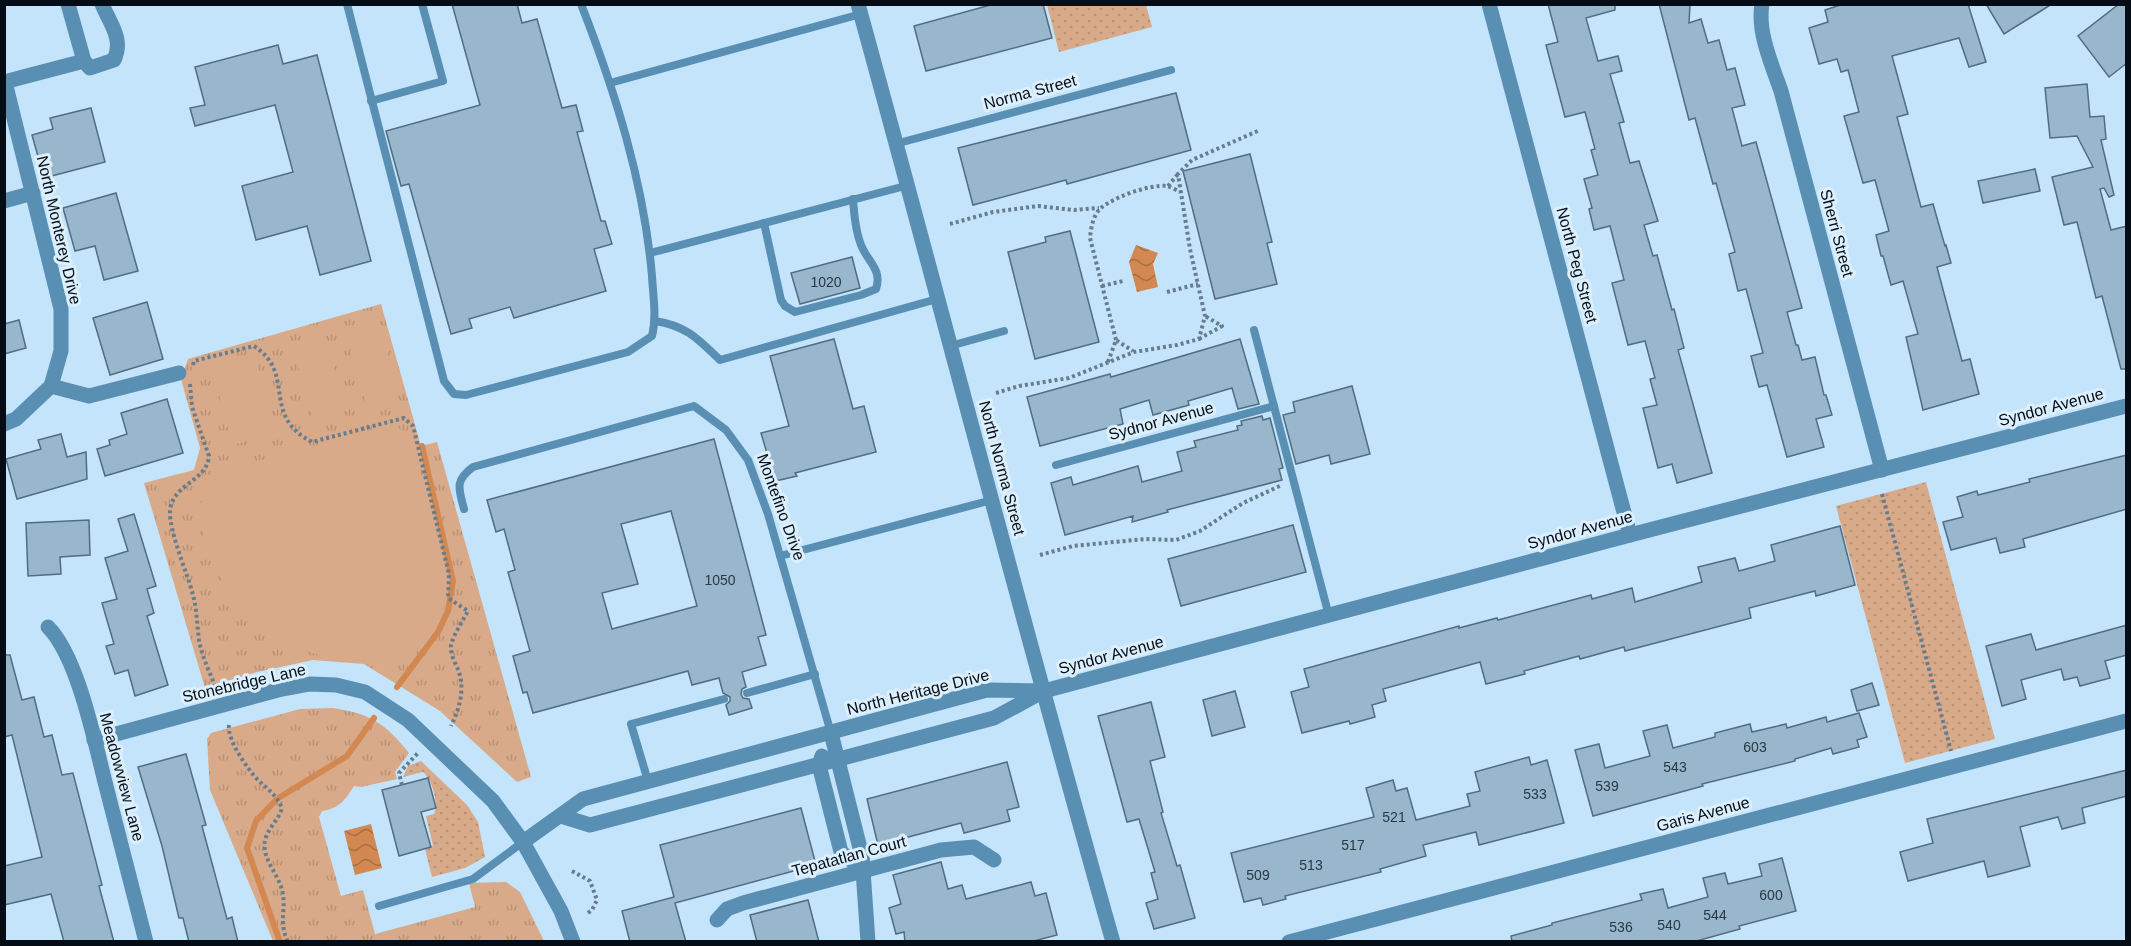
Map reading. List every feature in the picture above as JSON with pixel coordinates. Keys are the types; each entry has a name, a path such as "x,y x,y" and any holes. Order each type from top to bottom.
{"street":[{"path":"69,4 90,64"},
{"path":"5,82 114,60 118,52 118,36 102,4"},
{"name":"North Peg Street","path":"1490,4 1630,535"},
{"name":"Sherri Street","path":"1762,4 1765,40 1784,102 1882,470"},
{"name":"North Norma Street","path":"859,9 909,185 937,299 1113,942"},
{"name":"North Monterey Drive","path":"5,82 61,309 61,351 51,386"},
{"path":"4,201 33,193"},
{"path":"4,424 16,419 51,386 89,396 179,374"},
{"name":"Syndor Avenue","path":"1044,691 2127,406"},
{"name":"Meadowview Lane","path":"48,627 56,635 71,663 94,740 146,942"},
{"name":"Stonebridge Lane","path":"94,740 300,686 336,685 365,692 408,720 493,801 523,842"},
{"name":"North Heritage Drive","path":"523,842 583,799 987,690 1044,691"},
{"path":"561,816 590,825 994,718 1044,691"},
{"name":"Garis Avenue","path":"1289,942 2127,721"},
{"path":"831,733 819,765 841,852 864,871"},
{"name":"Montefino Drive","path":"831,733 862,856 868,942"},
{"path":"523,842 561,911 573,942"},
{"name":"Tepatatlan Court","path":"717,920 728,909 743,903 941,850 974,847 994,860"}],"lane":[{"path":"347,4 444,381 454,394 466,395 628,352 652,336 655,321 650,253 628,145 610,83 581,4"},
{"path":"371,101 443,81 422,4"},
{"path":"610,83 859,9"},
{"name":"Norma Street","path":"896,144 1171,70"},
{"path":"650,253 909,185"},
{"path":"764,223 780,294 785,306 795,312 861,296 876,289 879,280 875,265 860,245 855,226 853,200"},
{"path":"655,321 673,324 695,336 720,360 937,299"},
{"path":"1254,330 1329,616"},
{"path":"950,346 1004,332"},
{"name":"Montefino Drive","path":"464,509 459,486 463,474 472,467 694,406 726,430 748,460 816,674 831,733"},
{"name":"Sydnor Avenue","path":"1056,465 1274,406"},
{"path":"780,556 992,500"},
{"path":"747,693 816,674"},
{"path":"648,782 631,724 724,699"},
{"path":"379,906 473,879 523,842"}],"path":[{"path":"1168,186 1192,160 1260,130"},
{"path":"1178,174 1205,316 1199,339"},
{"path":"950,224 993,212 1038,206 1074,210 1100,208 1127,194 1147,188 1168,186 1180,192"},
{"path":"1100,208 1091,224 1090,238 1116,340 1108,363"},
{"path":"1102,286 1123,281"},
{"path":"1167,292 1198,284"},
{"path":"996,393 1019,386 1069,378 1134,352 1199,339 1222,326 1205,316"},
{"path":"1116,340 1134,352"},
{"path":"216,688 202,652 194,598 173,532 170,510 176,494 204,472 208,465 209,456 192,407 189,374 194,362 254,346 261,350 272,364 278,377 283,416 299,434 312,442 404,418 413,426 449,574 451,601 468,611 451,645 451,654 462,686 461,697 451,726"},
{"path":"1040,555 1073,546 1145,539 1176,540 1200,531 1243,502 1293,480"},
{"path":"1882,494 1951,751"},
{"path":"229,725 228,731 234,746 256,778 273,792 282,808 280,817 266,837 265,852 269,864 279,878 283,893 283,927 288,942"},
{"path":"402,785 399,773 417,753"},
{"path":"572,871 590,880 597,900 588,913"}],"green space":[{"path":"1047,5 1146,5 1152,27 1059,52"},
{"path":"381,304 421,446 437,442 531,777 517,782 440,711 364,664 313,660 257,672 205,688 144,483 194,470 200,448 181,379 188,359"},
{"path":"380,325 399,396 366,405 346,334"},
{"path":"326,340 346,411 313,420 293,349"},
{"path":"255,355 276,433 233,445 211,366"},
{"path":"392,425 411,435 447,572 443,612 423,638 403,656 381,661 358,661 311,653 282,640 256,621 234,598 217,572 206,542 201,510 204,476"},
{"path":"1926,482 1995,739 1905,763 1836,506"},
{"path":"333,708 358,713 376,722 392,734 409,753 395,772 397,779 361,787 354,786 341,803 322,811 319,817 341,896 363,890 375,934 475,907 469,883 506,882 520,892 544,941 273,941 210,790 207,739 211,733 300,709"},
{"path":"421,761 467,805 478,822 485,857 465,868 432,877 425,849 433,846 426,816 434,814 436,804 434,792 423,772 403,777 408,766"}],"water":[{"path":"1136,245 1158,253 1153,264 1158,287 1137,292 1129,262"},
{"path":"371,824 382,868 355,875 344,831"}],"building":[{"path":"452,4 517,4 522,23 537,19 562,108 576,105 583,131 577,132 601,221 605,221 612,244 594,249 606,291 514,318 510,307 469,319 472,328 451,334 409,184 401,186 386,131 480,105"},
{"path":"994,4 1043,4 1052,38 926,71 914,26"},
{"path":"1548,4 1615,4 1615,10 1586,18 1598,61 1618,56 1622,71 1610,74 1624,122 1619,123 1630,163 1639,161 1658,221 1644,225 1653,256 1657,255 1672,310 1674,309 1684,348 1678,350 1712,473 1677,483 1672,464 1658,468 1643,408 1657,405 1650,379 1655,378 1645,341 1628,345 1612,283 1624,280 1610,226 1594,230 1589,209 1592,208 1584,179 1598,175 1591,150 1595,149 1585,112 1565,117 1546,45 1558,42"},
{"path":"1659,4 1690,4 1689,23 1701,19 1708,43 1719,40 1727,70 1735,68 1745,105 1732,108 1742,146 1756,142 1802,308 1787,312 1796,345 1798,345 1802,360 1815,357 1824,395 1826,395 1832,415 1816,419 1824,447 1787,457 1767,385 1759,387 1751,356 1763,353 1746,289 1738,291 1729,254 1735,252 1695,118 1689,120"},
{"path":"1843,4 1968,4 1986,62 1969,67 1959,38 1892,56 1908,114 1897,117 1921,207 1933,204 1946,245 1951,263 1937,267 1962,361 1970,359 1979,394 1923,410 1906,337 1918,334 1903,281 1891,285 1883,256 1881,256 1876,235 1889,231 1875,180 1863,183 1844,116 1859,112 1848,70 1841,72 1837,59 1819,64 1809,28 1828,22 1825,10"},
{"path":"1986,4 2052,4 2004,34"},
{"path":"2119,4 2127,4 2127,63 2109,77 2078,36"},
{"path":"278,45 283,64 317,55 371,261 320,275 307,226 256,240 242,186 293,172 275,105 195,126 190,108 205,105 195,67"},
{"path":"2087,84 2090,117 2104,116 2106,139 2101,140 2114,195 2109,197 2104,188 2100,189 2111,230 2127,226 2127,369 2121,369 2102,296 2096,298 2077,222 2064,225 2052,177 2093,167 2077,136 2050,138 2045,88"},
{"path":"1176,93 1191,150 1067,184 1066,180 973,205 958,148"},
{"path":"91,108 105,162 44,178 32,135 53,129 50,118"},
{"path":"1250,154 1272,242 1267,243 1277,284 1215,299 1183,171"},
{"path":"2035,169 2040,191 1983,203 1978,181"},
{"path":"116,193 138,271 104,280 95,246 75,251 63,208"},
{"path":"1070,231 1099,342 1035,359 1008,252 1046,242 1045,237"},
{"path":"852,257 860,288 800,304 791,273"},
{"path":"147,302 163,359 110,375 93,318"},
{"path":"19,320 26,348 4,354 4,324"},
{"path":"834,339 853,409 864,406 876,452 795,473 797,476 767,483 761,462 769,460 761,433 789,426 770,356"},
{"path":"1240,339 1259,404 1238,409 1232,388 1188,401 1189,405 1153,415 1149,400 1120,409 1123,424 1040,446 1027,397 1110,374 1111,377"},
{"path":"1352,386 1370,454 1331,464 1329,455 1296,464 1283,415 1295,412 1293,402"},
{"path":"167,399 183,453 105,476 97,449 110,445 109,440 127,434 121,413"},
{"path":"1262,416 1263,420 1270,418 1283,468 1279,469 1282,480 1167,510 1168,512 1132,522 1133,516 1065,535 1051,483 1071,477 1073,485 1138,466 1142,482 1182,471 1177,452 1196,447 1194,441 1238,430 1237,426 1242,425 1241,421"},
{"path":"61,434 67,457 86,452 87,479 17,499 6,459 41,449 38,440"},
{"path":"714,439 766,635 758,637 766,665 742,672 746,687 742,689 741,694 743,698 749,699 752,708 729,715 726,705 730,697 723,693 719,678 692,685 688,671 533,713 527,692 523,693 513,656 530,651 508,572 515,570 504,529 496,532 487,500","holes":["671,511 697,606 612,629 602,593 638,584 621,524"]},
{"path":"2127,455 2127,509 2023,539 2025,547 2000,553 1996,538 1951,550 1943,522 1963,517 1957,497 1977,491 1978,495 2030,482 2029,479"},
{"path":"134,514 156,586 147,589 154,613 147,616 168,685 135,696 128,670 115,674 106,646 114,644 102,603 117,599 105,558 128,551 118,519"},
{"path":"89,520 90,555 60,557 61,574 28,576 26,523"},
{"path":"1293,525 1306,572 1181,606 1168,559"},
{"path":"1840,526 1855,585 1816,596 1815,591 1749,608 1751,618 1625,651 1624,647 1580,659 1579,656 1486,684 1480,662 1383,689 1386,701 1372,705 1375,717 1302,733 1291,692 1309,687 1304,669 1459,626 1459,628 1497,618 1498,620 1591,595 1592,599 1632,588 1635,602 1702,582 1698,567 1735,558 1739,571 1775,561 1771,545"},
{"path":"2127,625 2127,655 2105,661 2110,678 2080,686 2077,677 2064,680 2061,669 2021,680 2026,699 2002,706 1986,646 2031,634 2036,650"},
{"path":"4,655 10,655 22,700 34,697 44,737 52,735 62,775 73,773 114,942 64,942 51,894 4,905 4,866 42,857 12,735 4,737"},
{"path":"1872,683 1879,705 1857,711 1851,690"},
{"path":"1235,691 1245,727 1212,736 1203,700"},
{"path":"1151,702 1165,757 1150,761 1163,812 1161,813 1177,866 1180,865 1195,918 1154,929 1146,903 1158,899 1151,873 1155,872 1139,819 1127,822 1098,716"},
{"path":"1859,713 1867,737 1857,740 1859,747 1833,754 1831,748 1795,759 1795,761 1702,784 1703,786 1593,816 1575,750 1599,744 1605,768 1650,756 1643,731 1667,725 1673,748 1715,737 1715,733 1750,724 1752,732 1786,724 1787,728 1826,717 1827,722"},
{"path":"186,754 206,825 202,826 227,919 232,917 238,942 189,942 183,918 179,918 162,846 138,767"},
{"path":"1529,757 1531,765 1547,760 1564,823 1479,845 1476,832 1423,845 1426,856 1380,869 1381,872 1285,896 1286,899 1263,905 1261,898 1244,902 1231,853 1374,817 1366,788 1393,780 1396,791 1407,788 1416,820 1470,806 1467,794 1480,791 1475,772"},
{"path":"1007,762 1019,807 1007,810 1010,821 964,833 961,823 878,845 867,799"},
{"path":"2127,770 2127,796 2082,808 2085,823 2062,829 2058,817 2020,827 2030,866 1988,877 1984,861 1908,881 1900,852 1933,843 1927,819"},
{"path":"428,778 436,808 421,812 431,847 399,856 382,790"},
{"path":"801,808 816,865 675,903 686,942 630,942 622,911 674,897 660,845"},
{"path":"1782,858 1796,911 1739,926 1740,929 1693,942 1512,942 1511,936 1642,900 1640,894 1663,889 1668,908 1708,897 1703,878 1725,873 1728,884 1762,876 1759,864"},
{"path":"941,862 948,889 962,885 966,899 1031,882 1035,896 1046,893 1057,935 1030,942 905,942 904,932 896,934 889,908 901,904 893,875"},
{"path":"808,900 819,942 757,942 750,915"}],"waterway":[{"path":"397,687 438,632 448,611 453,581 422,446"},
{"path":"280,797 347,756 374,718"},
{"path":"276,800 256,821 247,848 280,942"}]}
